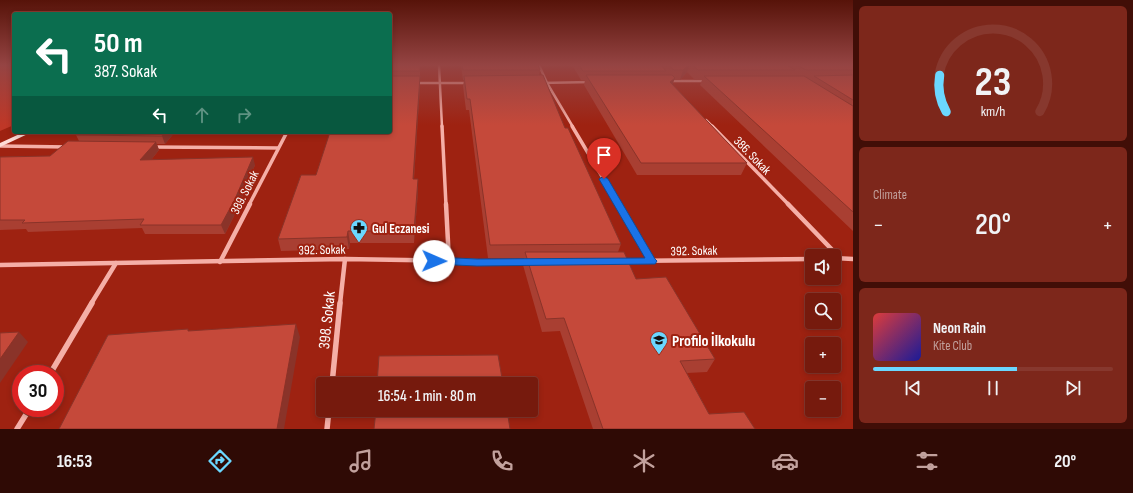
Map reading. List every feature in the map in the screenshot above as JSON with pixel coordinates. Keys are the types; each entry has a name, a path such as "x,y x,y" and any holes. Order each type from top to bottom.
{"main road":[{"path":"0,146 25,134"}],"street":[{"path":"441,85 449,261"},
{"path":"548,85 652,261"},
{"name":"386. Sokak","path":"702,116 831,249"},
{"name":"389. Sokak","path":"220,262 286,134"},
{"path":"0,146 72,147"},
{"path":"151,147 278,148"},
{"name":"392. Sokak","path":"620,261 805,258"},
{"path":"841,258 853,259"},
{"name":"392. Sokak","path":"0,265 345,259 533,262"},
{"name":"398. Sokak","path":"333,377 345,259"},
{"path":"55,365 116,264"},
{"path":"17,429 24,417"},
{"path":"327,429 328,417"}],"shaded area":[{"path":"0,85 12,85 12,126 0,131"}],"building":[{"path":"392,85 419,85 413,179 418,179 414,231 348,231 347,237 278,239 301,175 316,175 329,134 392,134"},
{"path":"465,85 547,85 565,128 568,128 621,244 490,245 470,99 467,99"},
{"path":"592,85 673,85 747,163 641,163"},
{"path":"714,85 819,85 853,106 853,212"},
{"path":"829,85 853,85 853,100"},
{"path":"77,134 164,134 162,136 76,135"},
{"path":"68,141 156,142 140,160 253,157 235,199 221,225 140,225 144,219 22,223 25,220 0,220 0,157 50,156"},
{"path":"525,252 624,252 636,279 666,277 715,359 680,361 709,414 744,412 755,429 603,429 564,318 546,319"},
{"path":"296,324 277,429 59,429 108,335 188,329 188,331"},
{"path":"19,332 0,359 0,333"},
{"path":"498,355 502,377 378,377 379,356"},
{"path":"375,417 508,417 510,429 374,429"}],"place":[{"name":"Gul Eczanesi","path":"359,243"},
{"name":"Profilo İlkokulu","path":"659,355"}],"route":[{"path":"434,261 652,261 604,179"}]}
